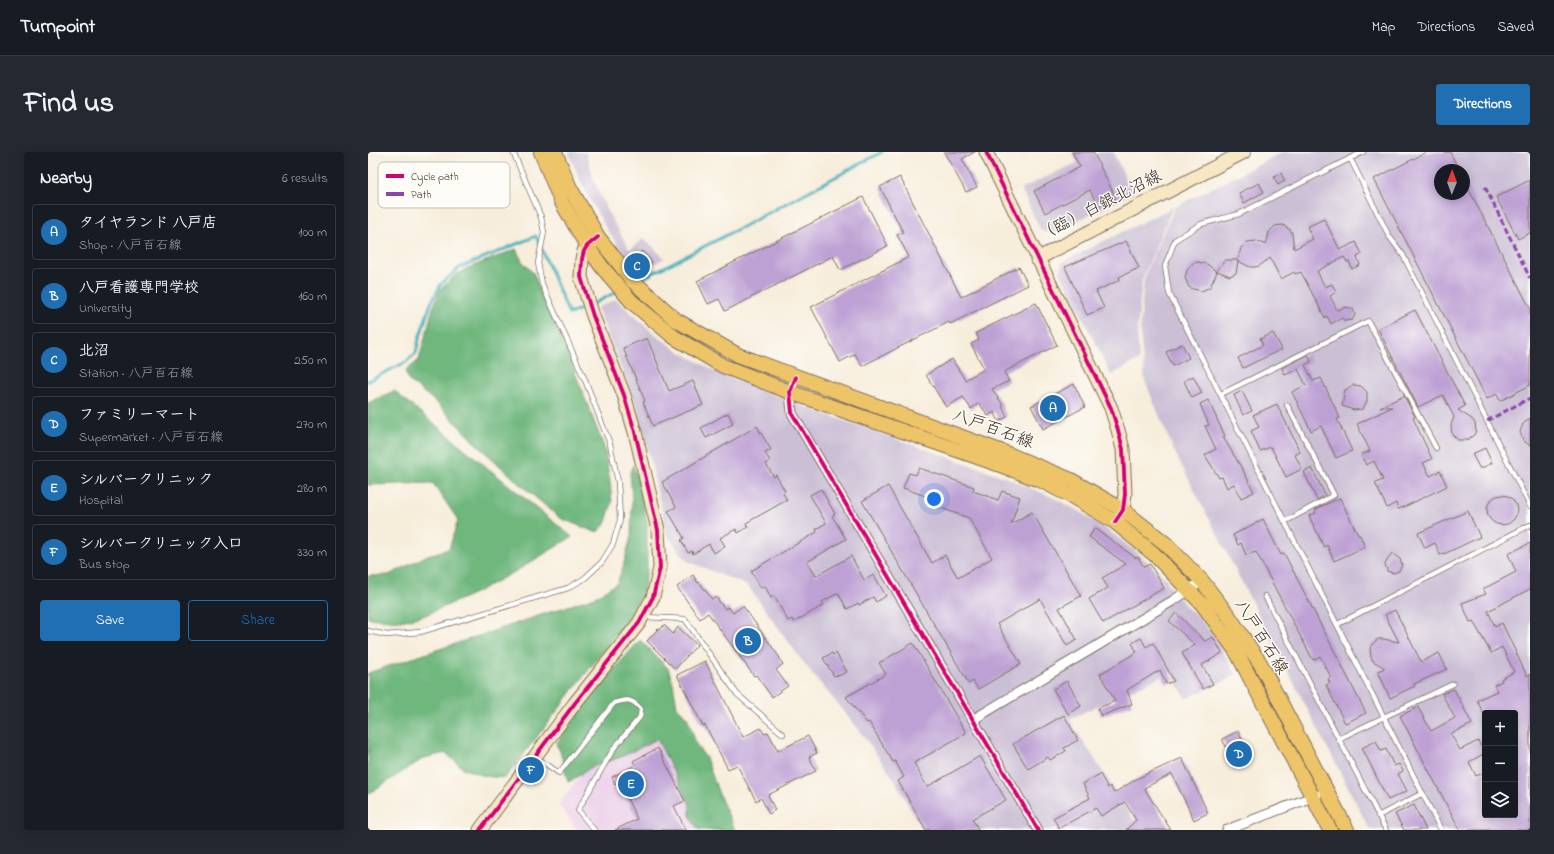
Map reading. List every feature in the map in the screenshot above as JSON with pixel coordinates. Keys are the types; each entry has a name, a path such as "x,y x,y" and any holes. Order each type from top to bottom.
{"main road":[{"name":"八戸百石線","path":"541,152 561,201 593,242 676,320 738,355 1041,466 1072,480 1123,510 1166,544 1202,581 1228,615 1260,663 1347,830"},
{"name":"八戸百石線","path":"555,152 602,267 632,302 674,337 723,366 790,392 1042,481 1073,497 1115,522 1154,554 1203,605 1236,651 1330,830"}],"street":[{"path":"986,152 1105,397 1118,430 1123,449 1125,494 1123,510 1115,522"},
{"name":"（臨）白銀北沼線","path":"1037,259 1244,152"},
{"path":"480,830 575,703 639,623 653,597 660,568 658,530 651,494 631,417 585,294 581,277 582,259 593,242"},
{"path":"796,377 790,392 792,413 802,432 974,719 1038,830"},
{"path":"974,719 1190,590 1202,581"},
{"path":"1227,830 1327,791"}],"lane":[{"path":"368,631 387,635 420,632 568,588 591,573 602,562 613,544 620,520 618,482 610,444 586,380 542,284 538,263 544,232 541,217 513,152"},
{"path":"1363,152 1239,214 1201,224 1175,240 1165,266 1169,293 1286,521 1441,830"},
{"path":"1350,158 1389,236 1403,255 1530,506"},
{"path":"1221,394 1368,321 1436,448"},
{"path":"1286,521 1334,494 1287,405"},
{"path":"1338,624 1530,525"},
{"path":"1265,596 1386,830"},
{"path":"642,617 685,619 737,694 783,734"},
{"path":"1338,739 1453,684"},
{"path":"535,756 559,773 614,703 626,700 634,702 640,709 640,717 614,748 578,810 594,830"},
{"path":"1378,816 1423,793"}],"shaded area":[{"path":"568,152 586,152 594,181 610,216 630,250 644,238 664,258 640,273 635,268 607,230 582,185"},
{"path":"1100,152 1113,152 1133,193 1052,233 1041,231 1021,189"},
{"path":"1283,152 1530,152 1530,830 1370,830 1173,449 1145,381 1140,331 1144,280 1148,267 1175,207"},
{"path":"1173,207 1142,280 1137,330 1139,360 1111,375 1060,272 1062,262"},
{"path":"617,300 650,330 675,349 716,372 811,409 1005,477 1052,497 1079,511 1106,529 1139,554 1167,579 1168,584 1188,609 1196,614 1214,636 1237,675 1186,699 1171,672 1069,719 1140,830 922,830 894,779 857,727 806,666 748,586 687,561 667,535 637,407 597,308"},
{"path":"661,728 710,830 577,830 559,804 588,765"}],"green space":[{"path":"516,249 522,261 534,274 541,295 563,342 604,447 612,502 606,522 600,530 595,532 560,518 473,441 436,402 409,381 406,373 407,370 419,360 433,308 440,290 453,277 466,269"},
{"path":"394,391 572,537 516,571 475,593 423,616 400,621 368,618 368,576 389,575 428,555 449,549 458,520 433,483 368,485 368,403"},
{"path":"633,465 640,487 647,523 647,570 643,593 628,619 505,778 485,776 464,769 446,753 424,758 368,794 368,673 595,597 617,583 631,536 632,499 630,472"},
{"path":"640,640 668,668 673,683 677,707 687,717 697,746 706,758 720,797 735,830 699,830 691,818 690,805 657,739 621,757 590,768 568,782 560,751 556,744 601,684"}],"building":[{"path":"944,152 975,152 962,159 977,187 966,192"},
{"path":"1072,152 1093,152 1116,198 1098,207 1090,190 1045,213 1034,191 1080,167"},
{"path":"1427,152 1450,152 1456,164 1434,164 1434,200 1470,200 1470,192 1530,308 1530,385 1500,401 1497,394 1487,399 1374,179"},
{"path":"1281,173 1285,181 1278,185 1274,177"},
{"path":"900,177 961,297 1019,267 1028,285 950,324 949,322 862,366 855,354 840,362 811,307 909,257 897,235 903,232 880,187"},
{"path":"1530,180 1530,233 1518,239 1496,197"},
{"path":"1259,183 1264,192 1244,203 1239,193"},
{"path":"863,197 888,246 840,270 833,256 725,311 719,299 708,304 697,281"},
{"path":"1324,219 1340,250 1356,242 1362,254 1357,257 1360,265 1352,269 1349,261 1347,262 1344,257 1317,271 1325,287 1332,284 1336,292 1330,296 1337,310 1347,307 1353,309 1355,315 1352,320 1345,321 1342,318 1331,324 1327,316 1325,318 1301,272 1295,274 1294,272 1281,279 1270,258 1259,266 1255,267 1250,267 1238,261 1236,273 1230,276 1217,271 1225,260 1238,260 1241,248 1247,242 1256,241 1266,245 1269,232 1275,226 1283,225 1290,230 1292,233 1294,249 1313,239 1307,227"},
{"path":"1126,241 1139,268 1119,277 1120,280 1096,291 1104,308 1087,315 1065,267"},
{"path":"642,251 652,262 645,269 635,257"},
{"path":"1198,262 1207,264 1217,272 1210,287 1202,291 1189,287 1185,278 1187,270 1193,263"},
{"path":"1036,303 1057,345 1004,372 1009,381 992,389 1003,405 1002,406 1007,417 999,421 994,412 988,416 979,403 971,409 963,397 946,407 926,375 952,359 965,380 984,369 971,344 979,340 976,333"},
{"path":"1415,310 1465,406 1458,410 1472,419 1475,423 1476,431 1474,435 1467,440 1458,440 1452,434 1451,425 1454,417 1443,395 1418,407 1378,329"},
{"path":"1273,333 1282,349 1243,368 1238,358 1263,345 1260,339"},
{"path":"647,338 669,391 693,381 703,405 653,426 643,402 645,401 623,348"},
{"path":"1182,344 1189,358 1173,366 1166,352"},
{"path":"1308,355 1311,362 1305,365 1313,381 1321,378 1340,418 1337,419 1352,451 1336,458 1321,426 1311,431 1292,392 1306,385 1298,369 1285,375 1282,368"},
{"path":"1193,376 1202,393 1192,398 1184,381"},
{"path":"1074,384 1085,407 1043,429 1031,406"},
{"path":"1353,385 1361,386 1367,392 1367,401 1363,409 1354,410 1342,406 1345,390"},
{"path":"1242,391 1252,411 1243,415 1234,395"},
{"path":"1404,396 1415,417 1413,418 1432,459 1423,463 1430,476 1440,471 1447,486 1404,507 1398,509 1396,503 1387,508 1375,483 1383,480 1374,461 1366,465 1361,455 1370,451 1357,424 1392,407 1380,407"},
{"path":"1208,400 1225,436 1223,437 1254,492 1241,498 1234,484 1227,488 1222,477 1219,478 1205,455 1216,449 1205,426 1209,425 1200,404"},
{"path":"1277,404 1300,452 1295,455 1302,469 1286,477 1271,447 1260,451 1251,431 1259,427 1253,415"},
{"path":"728,413 733,424 706,438 701,428"},
{"path":"1530,418 1530,446 1523,440 1520,432 1523,424"},
{"path":"757,426 771,450 765,453 770,461 766,464 774,477 776,475 785,491 783,493 787,500 746,523 748,527 738,533 736,529 720,538 725,546 714,553 709,544 693,554 692,551 688,553 681,540 684,538 668,511 676,507 662,482"},
{"path":"1485,448 1492,463 1480,469 1472,454"},
{"path":"919,468 974,487 973,491 998,500 1002,491 1020,497 1011,524 1032,512 1081,596 1059,608 1077,640 1067,646 1040,599 997,624 1021,664 978,689 973,681 969,684 862,501 888,486 932,563 945,555 958,578 992,558 969,518 926,503 928,497 903,488 909,473 916,475"},
{"path":"1312,468 1325,495 1317,500 1304,472"},
{"path":"821,489 835,514 832,516 846,539 807,562 816,576 851,556 864,580 874,575 886,596 876,602 873,597 859,605 858,603 847,609 838,593 822,602 824,605 794,622 792,619 788,621 774,596 771,598 765,586 761,588 751,571 817,532 816,529 826,523 810,495"},
{"path":"1502,495 1513,499 1517,510 1513,521 1502,525 1491,521 1487,510 1491,499"},
{"path":"1340,498 1365,547 1334,561 1327,545 1324,547 1309,516 1316,513 1315,510 1320,507"},
{"path":"1468,511 1480,537 1440,555 1435,543 1425,548 1418,533"},
{"path":"1263,519 1281,555 1284,553 1366,713 1350,721 1345,723 1326,685 1330,683 1328,679 1331,677 1320,656 1313,660 1256,552 1246,555 1241,543 1238,545 1233,535"},
{"path":"1095,528 1136,558 1138,557 1144,567 1150,564 1164,588 1103,623 1089,599 1108,588 1102,578 1126,564 1089,537"},
{"path":"1530,543 1530,589 1488,611 1495,627 1502,623 1527,676 1530,674 1530,830 1460,830 1400,716 1418,707 1431,731 1455,718 1442,694 1454,689 1472,724 1451,734 1460,750 1478,741 1482,748 1482,755 1469,762 1476,776 1482,773 1482,818 1518,818 1518,710 1482,711 1477,700 1497,691 1494,685 1502,681 1501,679 1514,672 1502,647 1491,653 1473,621 1470,622 1462,603 1486,594 1483,589 1516,572 1508,554"},
{"path":"1392,553 1400,559 1402,565 1399,571 1393,573 1387,571 1385,564"},
{"path":"693,575 712,599 716,597 725,609 728,607 733,613 743,606 780,658 779,659 783,664 776,670 788,686 772,697 756,675 754,676 708,613 700,619 677,587"},
{"path":"1395,610 1421,662 1439,653 1447,669 1414,684 1415,686 1390,698 1378,671 1385,668 1373,661 1370,649 1371,645 1378,639 1399,642 1385,615"},
{"path":"1176,613 1205,641 1213,637 1222,653 1202,665 1213,684 1203,689 1182,653 1195,645 1169,621"},
{"path":"664,625 673,634 678,627 697,645 675,669 647,641"},
{"path":"1141,638 1146,647 1153,643 1174,681 1166,684 1160,670 1127,690 1132,704 1101,716 1098,708 1115,701 1100,674 1137,652 1132,643"},
{"path":"913,643 966,733 914,763 927,787 980,756 1006,800 972,819 979,830 926,830 898,781 904,777 895,761 893,762 869,722 867,723 846,697 886,674 879,663"},
{"path":"832,653 833,655 836,653 847,672 834,676 823,658"},
{"path":"705,661 743,737 761,728 764,734 768,732 778,751 808,736 817,753 809,757 816,771 768,795 775,810 769,814 761,798 756,801 737,765 728,769 705,725 703,726 677,675"},
{"path":"1067,681 1081,706 1068,714 1053,689"},
{"path":"1064,715 1078,740 1064,748 1066,751 1050,760 1048,757 1028,769 1013,744"},
{"path":"1238,731 1249,752 1233,760 1222,739"},
{"path":"1376,741 1381,751 1386,749 1394,766 1399,764 1403,771 1398,774 1407,791 1388,800 1362,748"},
{"path":"658,748 685,801 674,806 686,830 615,830 637,819 619,782 615,784 612,777 635,765 633,761"},
{"path":"1182,758 1208,813 1194,820 1172,774 1144,788 1171,830 1126,830 1136,820 1125,802 1101,816 1096,808 1059,828 1053,818 1090,798 1083,784 1100,774 1108,788 1110,786 1114,793 1138,778"},
{"path":"1414,805 1426,830 1404,830 1395,814"}],"waterway":[{"path":"639,280 882,152"},
{"path":"368,381 406,362 416,353 431,303 441,284 459,268 536,236 569,314 586,307"},
{"path":"593,304 618,291"}],"marked path":[{"path":"1485,187 1530,278"},
{"path":"1487,421 1530,398"}],"cycle path":[{"path":"986,152 1111,408 1123,449 1125,494 1123,510 1115,522"},
{"path":"480,830 575,703 639,623 653,597 660,568 658,530 635,432 624,395 593,316 581,277 584,251 587,246 598,237"},
{"path":"796,377 790,392 792,413 1038,830"}],"place":[{"name":"北沼","path":"637,266"},
{"name":"タイヤランド 八戸店","path":"1053,408"},
{"name":"八戸看護専門学校","path":"748,641"},
{"name":"ファミリーマート","path":"1239,754"},
{"name":"シルバークリニック入口","path":"531,770"},
{"name":"シルバークリニック","path":"631,784"}]}
